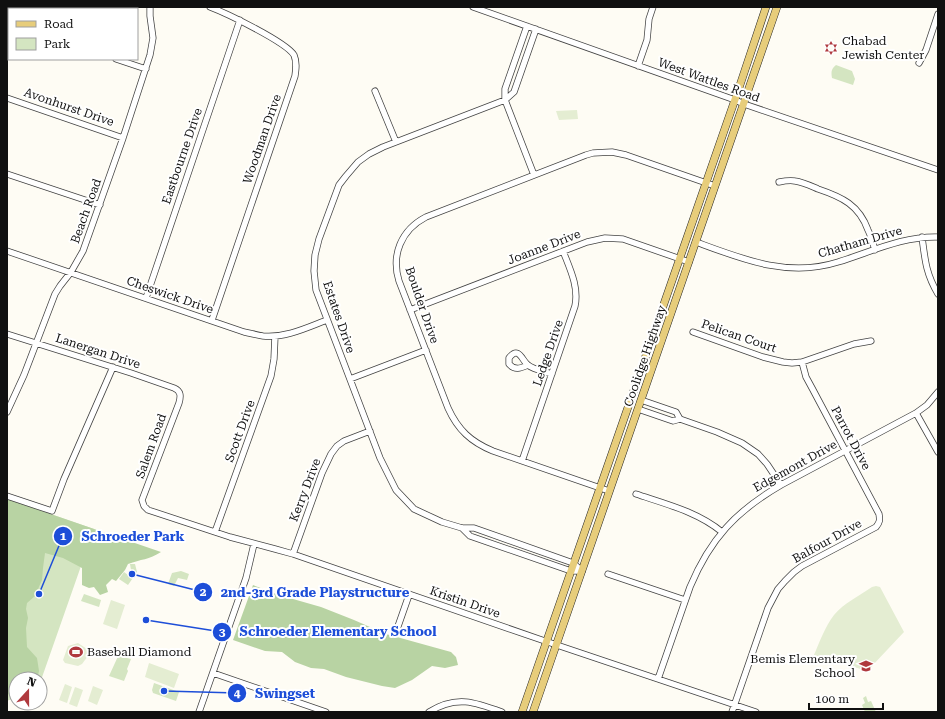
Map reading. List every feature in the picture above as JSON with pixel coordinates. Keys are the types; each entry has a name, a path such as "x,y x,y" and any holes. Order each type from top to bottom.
{"main road":[{"name":"Coolidge Highway","path":"522,712 766,7"},
{"name":"Coolidge Highway","path":"533,712 778,7"}],"street":[{"name":"Beach Road","path":"7,412 24,375 55,294 71,272 83,251 100,205 150,55 153,38 150,7"},
{"name":"Woodman Drive","path":"210,7 240,20 284,45 289,49 296,64 289,95 212,320"},
{"name":"West Wattles Road","path":"474,7 744,104 938,170"},
{"path":"638,66 647,40 652,7"},
{"path":"918,63 926,50 938,14"},
{"name":"Eastbourne Drive","path":"146,298 240,20"},
{"path":"527,26 505,89 505,100 534,175"},
{"path":"505,100 514,92 536,29"},
{"path":"119,60 146,69"},
{"path":"375,91 396,142"},
{"name":"Avonhurst Drive","path":"7,98 123,138"},
{"name":"Estates Drive","path":"505,100 396,142 368,154 358,162 342,180 319,239 315,255 314,271 316,290 380,458 396,490 414,510 442,522 462,528 474,528 573,563 582,570"},
{"name":"Boulder Drive","path":"609,491 484,447 468,437 461,430 454,421 448,408 398,278 396,261 399,245 410,228 426,218 593,153 612,152 626,155 715,186"},
{"path":"7,174 100,205"},
{"path":"779,182 794,181 831,193 846,200 864,220 875,250"},
{"path":"922,237 927,272 938,294"},
{"name":"Chatham Drive","path":"696,242 753,262 776,267 803,268 827,265 904,240 922,237 938,237"},
{"name":"Joanne Drive","path":"410,310 563,251 593,240 604,238 623,239 689,262"},
{"name":"Cheswick Drive","path":"7,251 244,332 262,336 292,334 327,320"},
{"name":"Ledge Drive","path":"522,461 568,329 576,301 575,283 563,251"},
{"name":"Pelican Court","path":"693,332 774,361 792,363 802,362 854,344 871,341"},
{"name":"Lanergan Drive","path":"7,334 113,367 174,388 180,393"},
{"name":"Scott Drive","path":"215,532 269,382 275,352 274,336"},
{"path":"350,379 426,350"},
{"name":"Parrot Drive","path":"802,362 806,377 879,514 879,523"},
{"path":"528,366 552,374"},
{"path":"7,496 52,511 66,473 113,367"},
{"name":"Edgemont Drive","path":"658,679 692,580 711,546 722,532 759,498 916,413 927,405 938,392"},
{"name":"Salem Road","path":"144,506 142,502 143,497 179,402 180,393"},
{"path":"641,400 674,411 680,419"},
{"path":"638,409 673,421 680,419 717,432 742,443 758,454 767,464 781,485"},
{"path":"916,413 938,452"},
{"name":"Kerry Drive","path":"293,554 330,454 344,441 370,431"},
{"path":"636,494 685,511 700,518 722,532"},
{"name":"Kristin Drive","path":"144,506 152,512 254,544 275,548 546,642 756,712"},
{"name":"Balfour Drive","path":"732,712 768,608 778,589 785,580 802,566 876,527 879,523"},
{"name":"Estates Drive","path":"462,528 470,536 570,571 582,570"},
{"path":"199,712 246,578 254,544"},
{"path":"608,574 685,600"},
{"path":"396,632 409,594"},
{"path":"213,673 326,712"},
{"path":"429,712 442,706 465,702 475,703 502,712"}],"green space":[{"path":"836,65 852,71 855,79 853,85 832,78 832,71"},
{"path":"577,110 578,119 559,120 556,111"},
{"path":"7,499 94,529 44,671 8,671 7,701"},
{"path":"7,499 161,552 149,558 128,564 116,581 112,579 106,585 108,592 100,595 94,587 89,588 82,585 82,568 63,558 45,553 42,580 35,596 27,603 26,609 28,618 26,628 27,647 37,658 39,671 8,671 7,695"},
{"path":"130,564 135,564 137,572 128,585 119,579 124,572 128,575 131,570"},
{"path":"181,571 189,574 187,580 178,578 174,586 168,584 172,573"},
{"path":"253,585 279,595 321,607 386,634 451,652 456,657 458,665 445,668 432,666 412,680 395,688 346,677 324,669 311,668 295,662 282,652 265,651 233,640"},
{"path":"876,586 880,587 904,632 871,667 864,670 814,655 825,629 834,615 847,603"},
{"path":"84,594 101,600 99,607 81,601"},
{"path":"111,600 125,605 117,629 103,624"},
{"name":"Baseball Diamond","path":"78,643 87,649 88,656 82,664 78,666 65,663 63,660 68,646"},
{"path":"120,652 127,656 127,658 131,659 124,681 109,676"},
{"path":"149,663 179,674 174,688 145,677"},
{"path":"154,683 179,692 176,701 153,693 152,690"},
{"path":"65,684 72,687 67,703 59,700"},
{"path":"93,686 103,690 97,705 88,701"},
{"path":"75,687 83,690 77,707 69,704"},
{"path":"866,696 868,702 871,701 876,712 865,712 862,705 865,703 863,698"}],"place":[{"name":"Chabad Jewish Center","path":"831,48"},
{"name":"2nd-3rd Grade Playstructure","path":"132,574"},
{"name":"Schroeder Park","path":"39,594"},
{"name":"Schroeder Elementary School","path":"146,620"},
{"name":"Baseball Diamond","path":"76,652"},
{"name":"Bemis Elementary School","path":"866,666"},
{"name":"Swingset","path":"164,691"}]}
